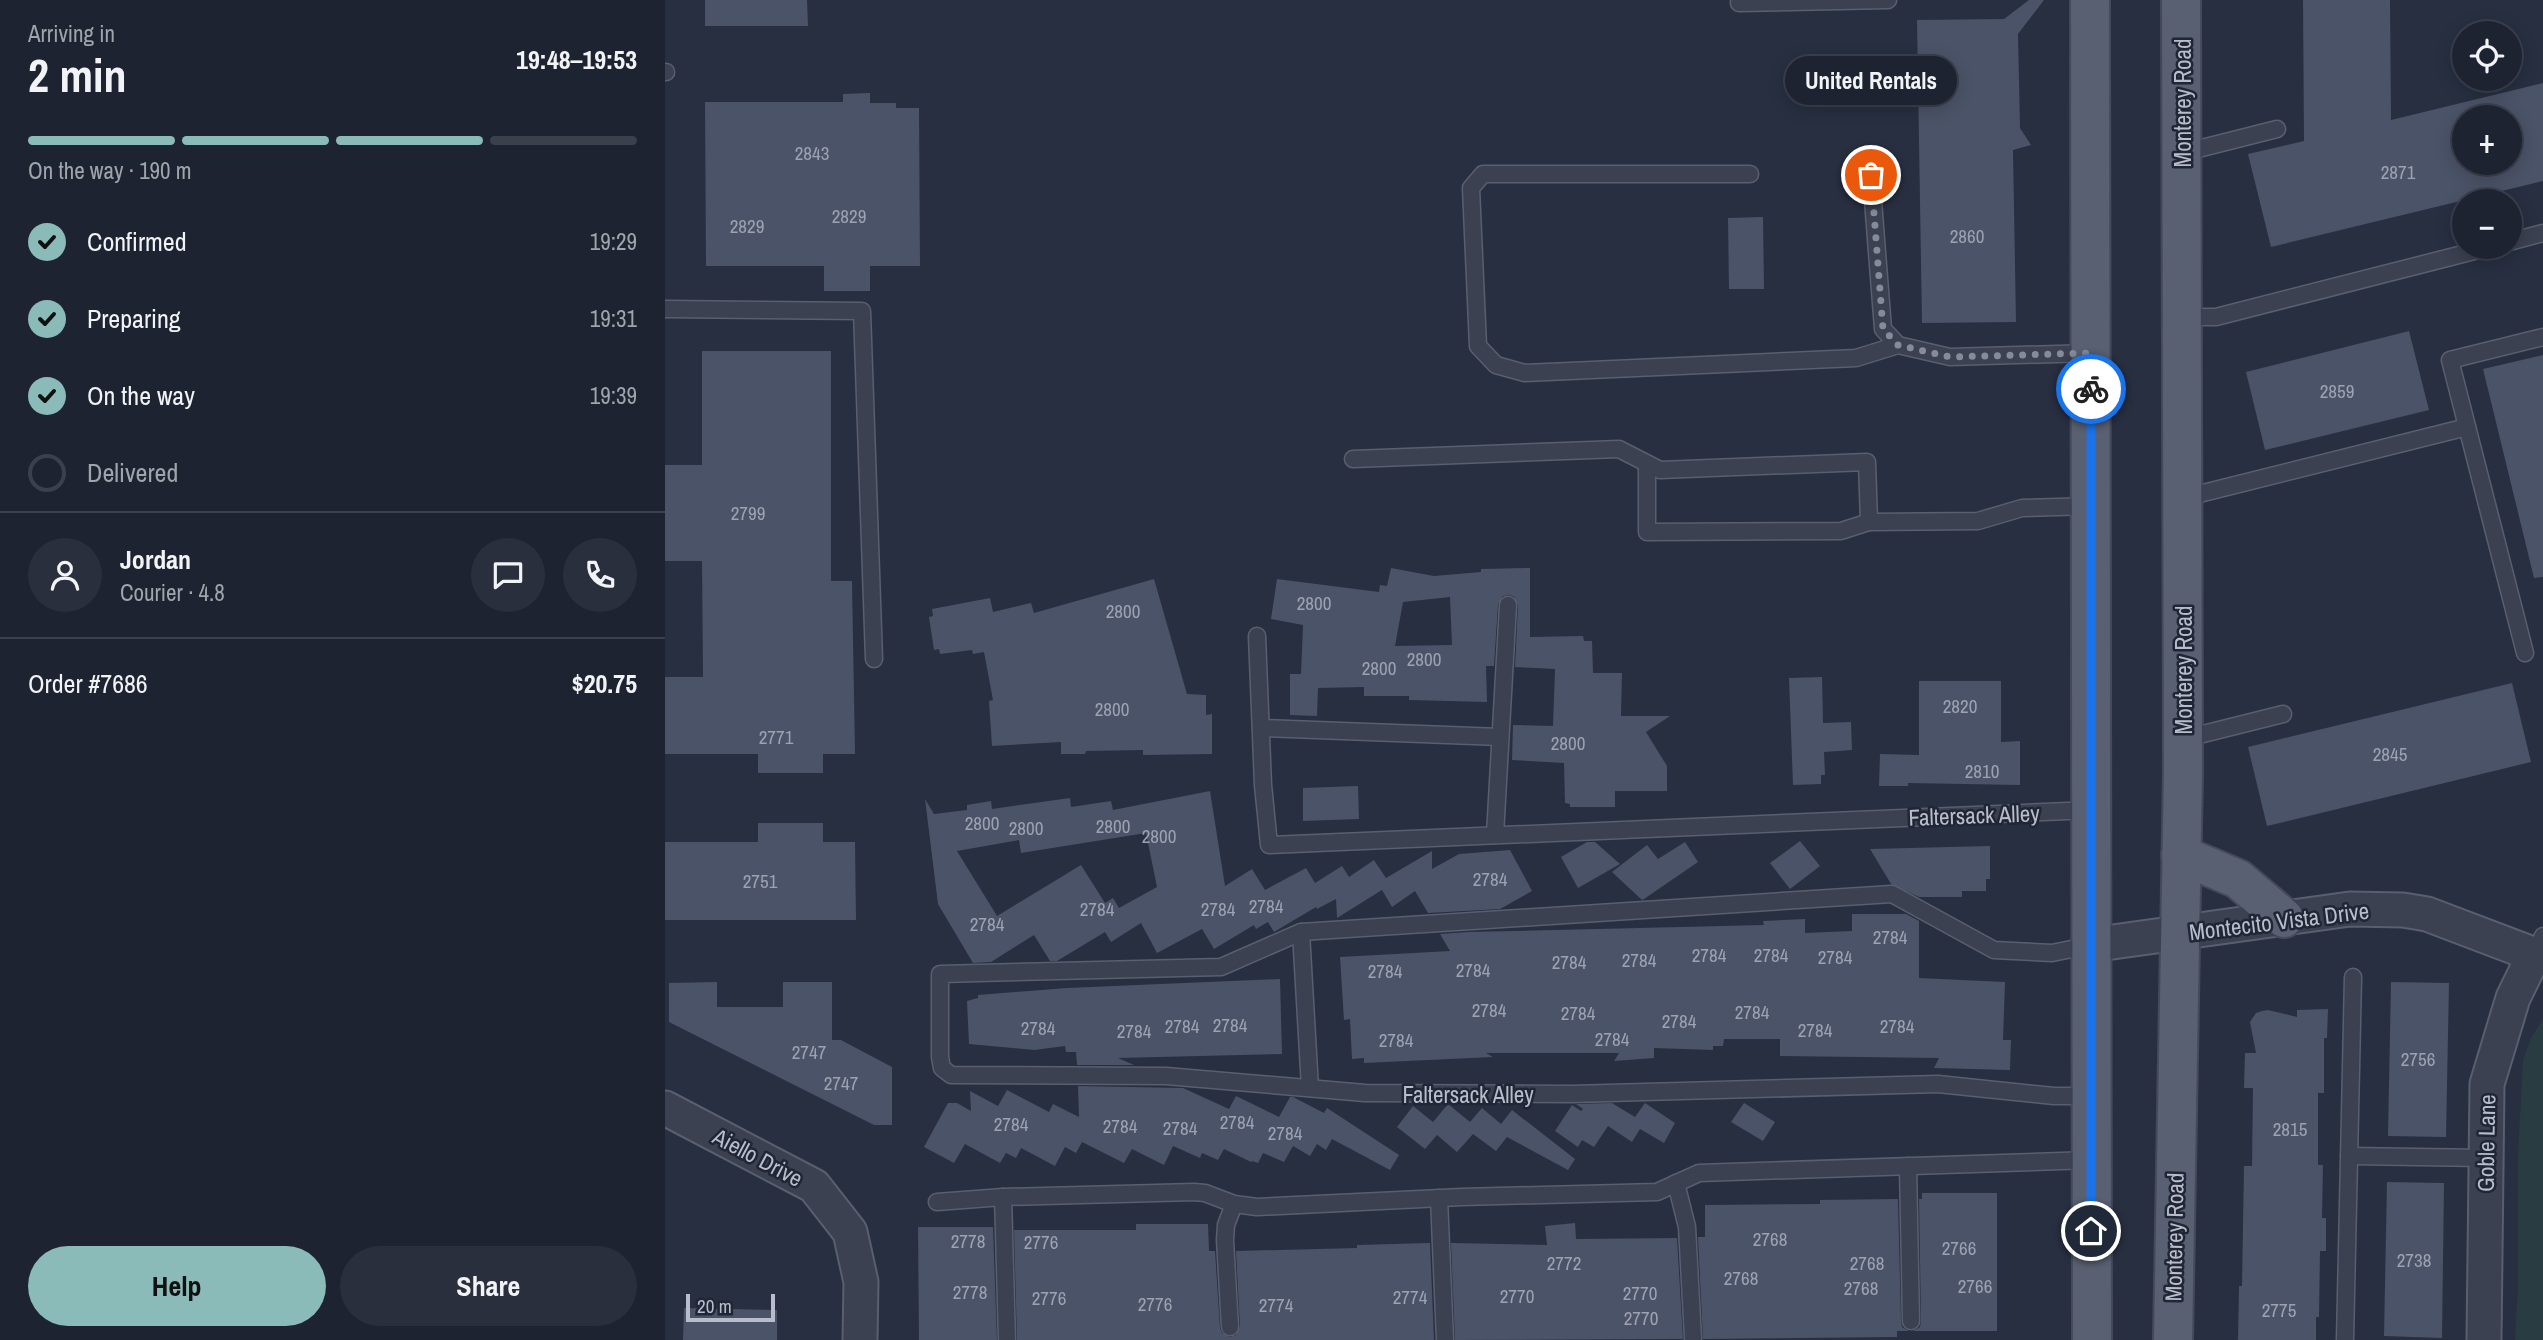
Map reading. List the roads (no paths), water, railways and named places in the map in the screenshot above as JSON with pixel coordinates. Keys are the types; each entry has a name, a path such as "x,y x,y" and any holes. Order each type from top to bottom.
{"main road":[{"path":"2090,0 2092,1340"},
{"name":"Monterey Road","path":"2173,1340 2183,739 2181,0"},
{"path":"2181,855 2238,879 2284,918"}],"street":[{"name":"Montecito Vista Drive","path":"2091,945 2350,909 2403,909 2540,950"},
{"name":"Goble Lane","path":"2484,1340 2487,1084 2513,998 2540,950"},
{"name":"Aiello Drive","path":"665,1108 814,1186 850,1232 861,1282 860,1340"}],"lane":[{"path":"1739,4 1888,0"},
{"path":"2182,153 2277,129"},
{"path":"1750,174 1483,174 1471,188 1478,346 1496,365 1525,373 1856,358 1898,345 1950,357 2091,353"},
{"path":"1871,175 1883,329 1898,345"},
{"path":"2522,239 2543,233"},
{"path":"2182,317 2216,317 2452,257"},
{"path":"665,309 862,311 874,659"},
{"path":"2525,653 2451,360 2543,337"},
{"path":"2183,498 2467,427"},
{"path":"1353,458 1619,449 1660,470 1867,462 1869,522"},
{"path":"1647,465 1647,532 1841,531 1869,522 1978,521 2022,508 2091,506"},
{"path":"1495,835 1508,605"},
{"path":"1257,635 1261,728 1500,737"},
{"path":"2183,739 2283,714"},
{"name":"Faltersack Alley","path":"1261,728 1269,845 2091,810"},
{"path":"1310,1088 1301,932 1892,894 1994,950 2052,953 2091,945"},
{"name":"Faltersack Alley","path":"1301,932 1221,967 940,974 942,1068 951,1075 1166,1076 1365,1093 1572,1094 1938,1084 2054,1096 2090,1096"},
{"path":"2345,1340 2353,977"},
{"path":"2349,1156 2486,1158"},
{"path":"937,1202 1003,1197 1194,1192 1257,1208 1439,1198 1657,1192 1699,1173 2091,1160"},
{"path":"1908,1166 1911,1321"},
{"path":"1676,1183 1687,1227 1693,1338"},
{"path":"1003,1197 1007,1340"},
{"path":"1439,1198 1445,1340"},
{"path":"1230,1327 1225,1240 1226,1225 1234,1204"}],"place":[{"name":"United Rentals","path":"1871,175"}]}
